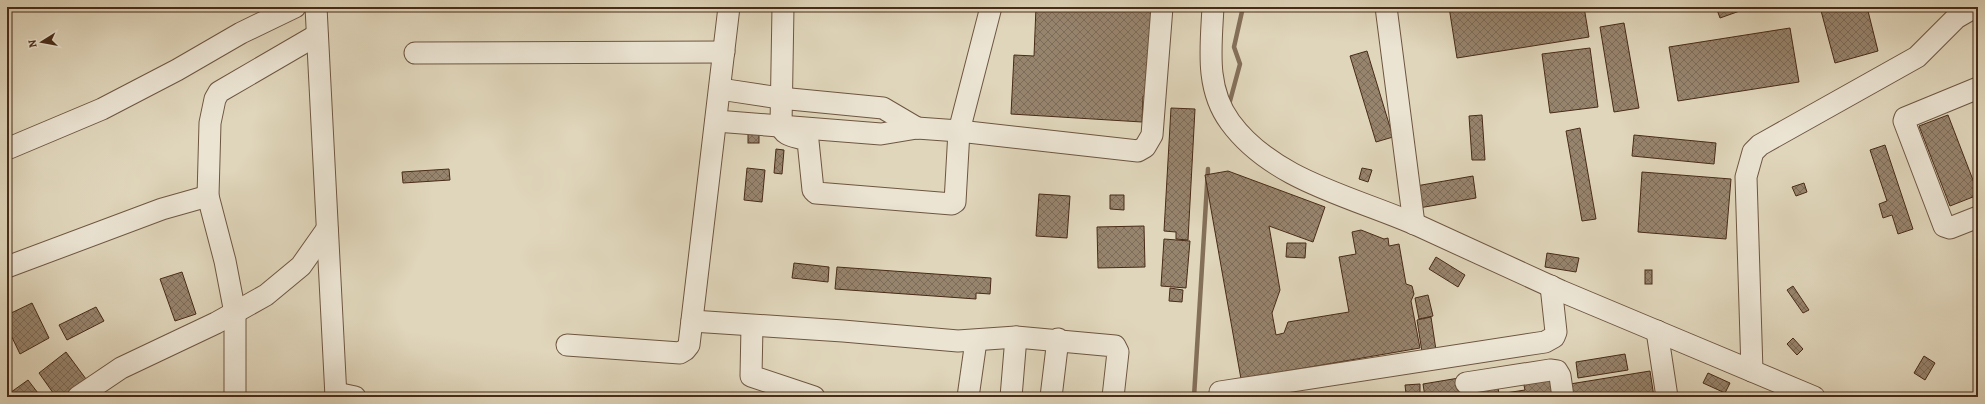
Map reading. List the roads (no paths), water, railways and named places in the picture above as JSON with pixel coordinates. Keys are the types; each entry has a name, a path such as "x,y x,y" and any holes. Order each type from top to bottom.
{"street":[{"path":"7,149 102,109 177,70 240,33 295,7"},
{"path":"316,7 326,229 342,396"},
{"path":"567,345 680,353 685,350 688,345 729,7"},
{"path":"783,7 780,98 781,125 783,132 808,142 810,148 812,187 816,193 952,204 955,202 959,131 991,7"},
{"path":"716,121 881,134 917,128 959,131 1138,151 1145,147 1152,135 1162,7"},
{"path":"1213,7 1211,64 1213,89 1227,117 1243,138 1280,167 1299,177 1414,224 1551,286 1812,397"},
{"path":"1386,7 1414,224"},
{"path":"1752,371 1746,177 1753,152 1760,145 1917,57 1956,18 1975,7"},
{"path":"235,397 235,313 227,272 208,196 210,123 214,99 220,92 317,35"},
{"path":"414,53 724,52"},
{"path":"1978,88 1905,118 1904,121 1944,226 1950,228 1978,217"},
{"path":"720,89 780,98 883,108 917,128"},
{"path":"7,267 162,209 208,196"},
{"path":"78,397 121,368 164,349 235,313 266,295 285,281 301,266 326,229"},
{"path":"1220,392 1545,342 1554,337 1556,332 1551,286"},
{"path":"692,321 843,331 938,340 976,341 1016,337 1115,346 1117,349 1113,397"},
{"path":"752,326 751,376 814,397"},
{"path":"1657,331 1667,397"},
{"path":"1011,397 1016,337"},
{"path":"1051,397 1058,340"},
{"path":"968,397 976,341"},
{"path":"1466,383 1550,370 1557,371 1560,376 1563,397"}],"waterway":[{"path":"1230,101 1240,64 1234,47 1243,7"},
{"path":"1194,397 1208,169"}]}
